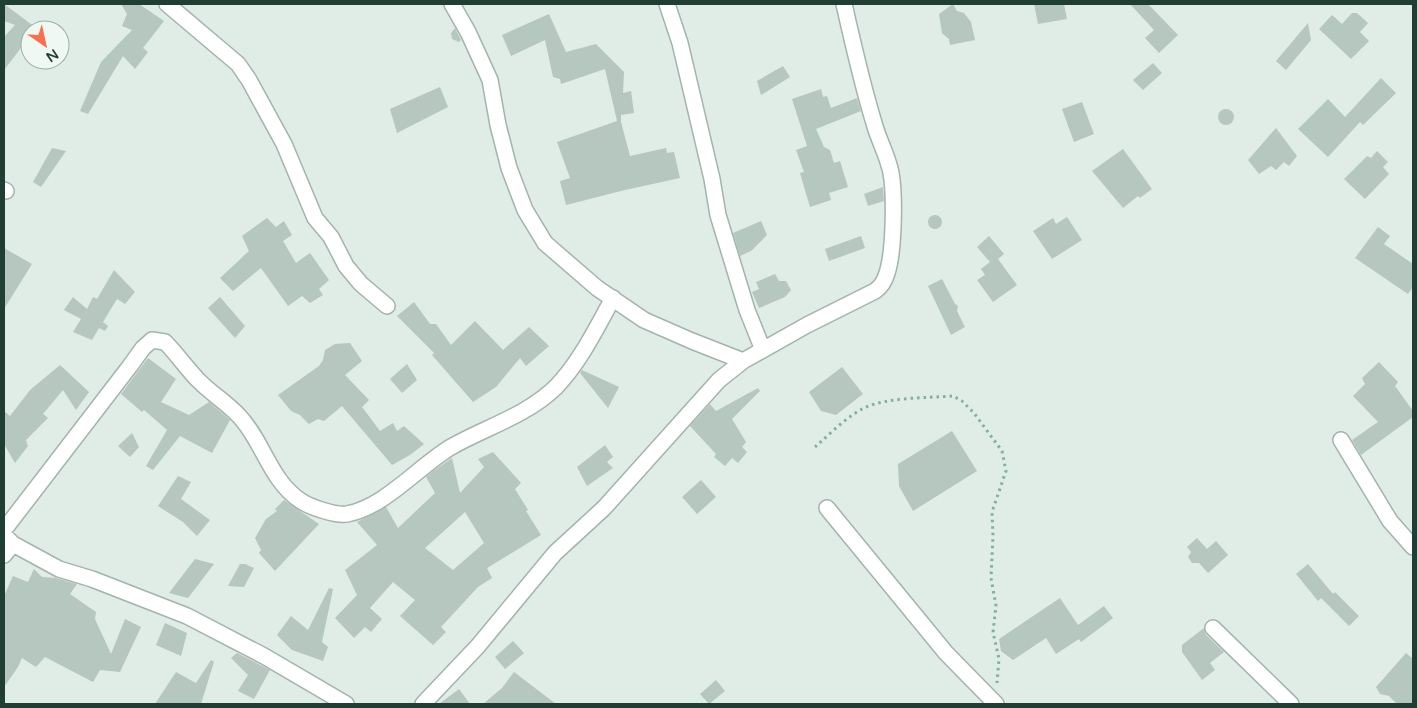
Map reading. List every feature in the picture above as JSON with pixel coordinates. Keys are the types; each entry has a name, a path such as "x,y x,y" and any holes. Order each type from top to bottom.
{"street":[{"path":"167,4 238,64 249,80 284,144 315,218 331,236 346,266 361,284 387,306"},
{"path":"452,4 468,32 490,80 498,125 509,168 525,210 545,243 597,288 644,320 743,360"},
{"path":"667,4 680,43 712,180 718,216 747,310 763,350"},
{"path":"424,704 478,646 555,553 604,508 719,380 743,360 807,325 875,292 880,287 888,273 891,250 893,212 891,173 874,124 854,51 844,4"},
{"path":"4,530 142,348 152,340 165,342 200,382 240,417 272,469 289,491 301,501 341,515 366,508 409,479 451,447 510,419 539,401 556,387 568,373 590,340 613,298"},
{"path":"1341,440 1390,521 1413,546"},
{"path":"827,508 946,653 996,704"},
{"path":"7,545 59,569 92,579 187,616 264,656 346,704"},
{"path":"1213,628 1291,704"}],"path":[{"path":"815,447 863,409 876,404 953,396 962,401 974,413 1002,451 1006,471 992,512 991,578 996,606 993,632 999,660 996,704"}],"building":[{"path":"4,4 26,20 20,20 20,49 4,70 4,37 15,25 4,21"},
{"path":"121,4 139,4 164,21 143,48 148,52 135,69 123,56 88,114 80,111 101,62 132,30 122,26 127,14"},
{"path":"953,4 957,11 964,13 971,22 975,40 950,45 949,39 942,33 939,14"},
{"path":"1034,4 1064,4 1067,19 1038,24"},
{"path":"1130,4 1148,4 1178,35 1159,53 1145,38 1154,30"},
{"path":"1352,13 1357,13 1368,23 1360,32 1369,41 1351,59 1319,29 1332,15 1342,24"},
{"path":"549,14 566,52 596,44 624,72 623,93 631,91 634,113 621,115 621,122 630,156 666,148 667,153 674,152 680,178 566,205 560,181 570,178 557,142 617,121 605,69 561,84 560,79 553,77 545,40 511,56 502,35"},
{"path":"1308,23 1311,40 1286,70 1276,61"},
{"path":"455,28 461,40 459,42 452,39 451,33"},
{"path":"1153,63 1162,73 1143,90 1133,80"},
{"path":"783,66 790,77 761,95 757,81"},
{"path":"1381,78 1396,93 1363,125 1360,122 1328,157 1298,129 1328,99 1345,117"},
{"path":"440,87 448,107 397,133 390,109"},
{"path":"821,89 823,97 827,96 831,108 857,98 861,111 816,129 824,147 830,150 834,163 840,161 848,187 829,193 831,200 810,207 800,173 804,172 796,150 807,146 792,99"},
{"path":"1082,102 1094,134 1074,142 1062,109"},
{"path":"1223,109 1229,109 1234,114 1232,123 1223,125 1218,120 1218,114"},
{"path":"1276,128 1297,156 1289,166 1284,162 1276,170 1271,166 1259,174 1248,160"},
{"path":"52,148 66,151 41,187 33,182"},
{"path":"1123,149 1152,189 1140,198 1138,196 1123,208 1092,171"},
{"path":"1377,151 1388,162 1383,167 1389,174 1365,199 1344,179 1367,156 1371,158"},
{"path":"883,187 884,201 868,206 864,194"},
{"path":"935,215 940,217 942,222 940,227 935,229 930,227 928,222 930,217"},
{"path":"1067,217 1082,240 1052,259 1033,231 1053,218 1056,224"},
{"path":"267,218 276,227 284,221 292,235 283,241 296,263 310,253 329,280 319,289 323,295 310,303 302,296 288,306 261,268 233,291 220,278 249,251 242,236"},
{"path":"761,221 767,235 751,251 740,256 733,233"},
{"path":"1378,227 1390,236 1384,244 1413,264 1413,287 1408,294 1355,258"},
{"path":"861,236 865,248 829,261 825,249"},
{"path":"989,236 1004,254 998,259 1017,285 993,302 977,280 985,275 981,269 990,262 977,247"},
{"path":"4,248 32,264 4,309"},
{"path":"114,270 135,292 125,304 117,299 103,322 108,326 105,331 99,328 92,340 73,332 81,319 64,310 73,297 87,309 93,297 97,299"},
{"path":"775,274 779,281 786,281 791,290 785,297 759,308 752,292 759,289 756,282"},
{"path":"942,279 955,304 958,306 957,311 965,327 951,335 928,286"},
{"path":"220,297 245,326 235,338 208,308"},
{"path":"414,302 430,324 436,324 451,345 475,321 503,350 529,327 549,346 526,366 520,358 496,387 473,402 432,355 434,353 397,316"},
{"path":"350,343 362,361 345,375 369,400 362,407 380,431 393,423 397,431 404,426 424,444 410,455 392,465 342,406 324,421 318,419 309,424 300,415 291,411 278,395 319,366 323,360 325,350 335,344"},
{"path":"148,358 176,379 161,402 189,415 209,402 230,420 212,453 180,436 153,470 146,466 167,430 144,410 142,412 121,394"},
{"path":"1379,362 1398,382 1395,386 1413,411 1413,417 1361,455 1352,440 1378,422 1353,396 1365,384 1362,378"},
{"path":"407,364 417,380 402,393 390,379"},
{"path":"60,365 89,392 76,410 63,390 43,414 48,418 26,440 28,446 15,463 4,444 4,411 10,416 30,390"},
{"path":"842,367 863,394 836,415 821,411 809,392"},
{"path":"582,370 619,387 608,408 580,373"},
{"path":"758,388 760,391 732,419 746,442 742,447 747,452 738,463 732,458 725,466 714,457 716,454 690,426 710,404 716,411"},
{"path":"952,431 977,471 913,511 899,486 898,464"},
{"path":"132,433 139,447 130,457 118,446"},
{"path":"605,445 613,457 607,462 613,468 587,486 577,467"},
{"path":"493,452 521,483 515,489 541,535 487,568 492,578 478,587 441,627 446,632 433,645 400,616 415,600 393,582 370,608 382,619 371,632 365,627 354,638 335,618 357,595 345,570 377,545 357,522 386,507 398,528 435,493 426,477 452,458 460,493 484,467 478,459","holes":["465,512 484,543 453,570 425,548"]},
{"path":"178,476 191,482 181,499 210,520 197,536 183,522 158,506"},
{"path":"701,480 716,497 697,514 682,497"},
{"path":"284,500 319,524 275,571 259,553 261,550 255,538 266,519 277,511 275,509"},
{"path":"1197,538 1207,549 1216,541 1228,555 1208,573 1199,563 1192,563 1188,557 1191,552 1187,547"},
{"path":"195,559 214,564 188,598 169,593"},
{"path":"240,564 254,568 244,587 228,586"},
{"path":"1308,564 1333,594 1335,592 1359,616 1349,626 1321,598 1318,601 1296,574"},
{"path":"34,569 42,577 56,578 77,584 70,594 96,612 95,619 111,654 125,619 141,627 120,672 100,670 93,682 45,657 36,667 22,658 4,687 4,596 13,576 28,582"},
{"path":"329,588 333,589 322,642 328,647 323,661 292,650 277,635 291,616 308,630"},
{"path":"1060,598 1078,625 1104,606 1113,618 1081,642 1079,639 1056,654 1046,638 1013,660 1001,651 999,639"},
{"path":"165,623 187,633 181,656 156,645"},
{"path":"1204,628 1206,635 1224,652 1210,663 1215,670 1202,680 1182,652 1182,645"},
{"path":"513,641 524,653 505,669 495,657"},
{"path":"237,653 270,670 254,699 238,691 248,675 231,658"},
{"path":"1406,653 1413,659 1413,704 1397,704 1389,696 1380,694 1376,687"},
{"path":"211,660 214,662 201,704 155,704 176,672 196,683"},
{"path":"514,672 556,704 483,704 502,688"},
{"path":"716,680 725,691 709,704 700,694"},
{"path":"459,689 470,704 439,704"}]}
